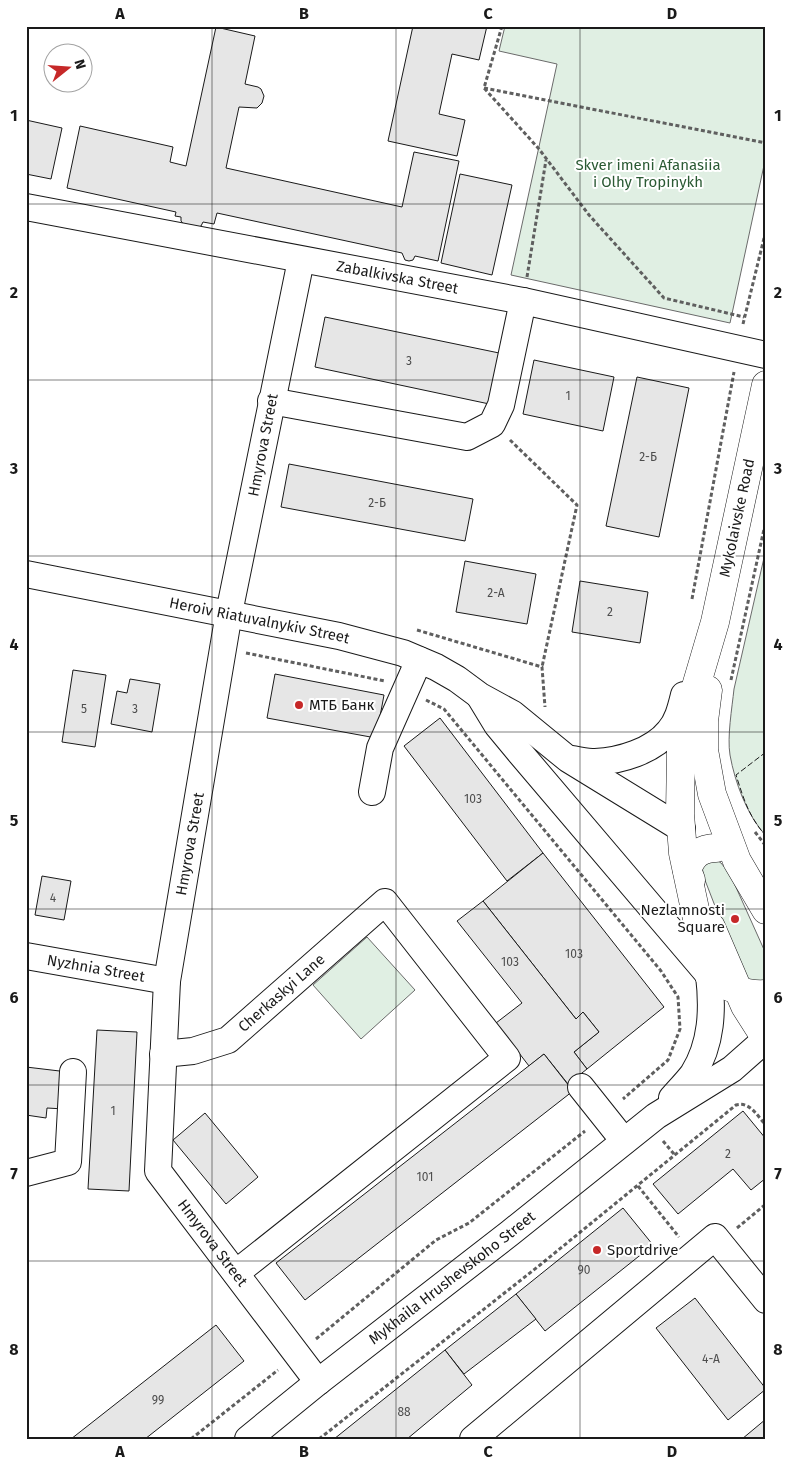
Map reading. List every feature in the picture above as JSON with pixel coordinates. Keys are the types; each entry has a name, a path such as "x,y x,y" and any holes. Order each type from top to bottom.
{"main road":[{"name":"Mykolaivske Road","path":"715,622 766,385"},
{"path":"715,622 687,717 680,768 684,853 709,975 720,983 748,994 766,994"},
{"path":"715,622 704,721 704,750 726,855 766,910"},
{"path":"682,829 726,855"},
{"path":"687,870 695,855 708,848 726,855"},
{"path":"687,870 745,1006 763,1028"}],"street":[{"name":"Zabalkivska Street","path":"26,207 523,301 766,355"},
{"name":"Hmyrova Street","path":"301,260 271,401 223,648 167,982 158,1171 318,1382"},
{"path":"271,401 467,437 492,424 501,405 523,301"},
{"name":"Heroiv Riatuvalnykiv Street","path":"26,574 230,613 339,636 403,653 457,680 480,696 513,714 568,758"},
{"path":"568,758 592,762 607,761 626,757 660,740 670,730 680,713 697,646 715,622"},
{"path":"372,792 380,748 419,660"},
{"name":"Heroiv Riatuvalnykiv Street","path":"480,696 497,724 544,782 709,975"},
{"path":"568,758 682,829"},
{"path":"726,855 766,889"},
{"name":"Cherkaskyi Lane","path":"163,1054 193,1051 228,1040 385,902 507,1058 236,1273"},
{"name":"Nyzhnia Street","path":"26,956 167,982"},
{"path":"709,975 763,1028"},
{"path":"694,1084 710,1029 712,998 709,975"},
{"path":"732,1069 763,1028"},
{"path":"694,1084 763,1028"},
{"path":"694,1084 732,1069 766,1066"},
{"path":"26,1173 68,1162 73,1072"},
{"name":"Mykhaila Hrushevskoho Street","path":"248,1439 318,1382 510,1234 694,1084"},
{"path":"581,1087 624,1141"},
{"path":"473,1439 715,1237 766,1300"}],"path":[{"path":"484,88 502,26"},
{"path":"484,88 766,143"},
{"path":"484,88 546,159 589,215 664,298 744,317"},
{"path":"523,301 546,159"},
{"path":"690,607 744,317 766,230"},
{"path":"492,424 578,505 542,667"},
{"path":"730,685 766,520"},
{"path":"191,1439 436,1240 470,1223 604,1116 668,1060 680,1029 678,997 662,971 444,709 393,682 223,648"},
{"path":"319,1439 540,1265 736,1105 747,1104 766,1125"},
{"path":"638,1186 693,1255"},
{"path":"720,1243 766,1204"}],"green space":[{"name":"Skver imeni Afanasiia i Olhy Tropinykh","path":"505,26 766,26 766,156 730,323 511,275 557,64 499,51"},
{"path":"766,549 766,836 748,809 735,777 729,740 734,689"},
{"path":"715,859 730,874 766,954 765,986 744,981 703,875 702,861"},
{"path":"367,937 415,990 361,1039 313,985"}],"building":[{"path":"413,26 487,26 479,60 452,54 439,114 465,120 457,156 388,141"},
{"path":"216,27 255,36 245,84 258,87 264,96 262,103 257,108 239,107 226,168 402,207 414,152 459,161 438,261 415,256 413,260 409,261 405,260 402,253 217,213 214,224 203,222 196,229 185,226 181,221 181,217 175,216 176,212 67,188 80,126 173,147 170,162 186,166"},
{"path":"26,120 62,128 51,179 26,174"},
{"path":"460,174 512,185 492,275 441,263"},
{"path":"325,317 504,354 494,405 315,367"},
{"path":"534,360 614,377 603,431 523,414"},
{"path":"637,377 689,388 659,537 606,526"},
{"path":"289,464 473,499 465,541 281,507"},
{"path":"465,561 536,574 527,624 456,612"},
{"path":"580,581 648,592 640,643 572,632"},
{"path":"73,670 106,675 95,747 62,742"},
{"path":"275,674 384,695 376,738 267,718"},
{"path":"130,679 160,684 152,732 111,724 117,691 127,693"},
{"path":"440,718 543,853 507,881 404,746"},
{"path":"543,853 664,1007 587,1069 574,1052 599,1032 583,1012 576,1019 483,901"},
{"path":"42,876 71,881 64,920 35,915"},
{"path":"483,901 576,1019 583,1012 599,1032 574,1052 587,1069 568,1084 544,1054 529,1066 496,1023 522,1003 457,921"},
{"path":"97,1030 137,1032 129,1191 88,1189"},
{"path":"544,1054 573,1091 305,1300 276,1263"},
{"path":"26,1067 68,1072 64,1109 47,1108 46,1118 26,1115"},
{"path":"743,1111 766,1139 766,1178 751,1190 733,1169 678,1214 653,1184"},
{"path":"205,1113 258,1177 226,1204 173,1140"},
{"path":"623,1208 653,1245 545,1331 516,1294"},
{"path":"516,1294 536,1319 464,1374 445,1350"},
{"path":"695,1298 766,1389 728,1420 656,1328"},
{"path":"216,1325 244,1361 145,1439 71,1439"},
{"path":"445,1350 472,1385 407,1439 334,1439"},
{"path":"766,1419 766,1439 742,1439"}],"fence":[{"path":"766,752 736,775 751,815 766,836"}],"place":[{"name":"МТБ Банк","path":"299,705"},
{"name":"Nezlamnosti Square","path":"735,919"},
{"name":"Sportdrive","path":"597,1250"}]}
